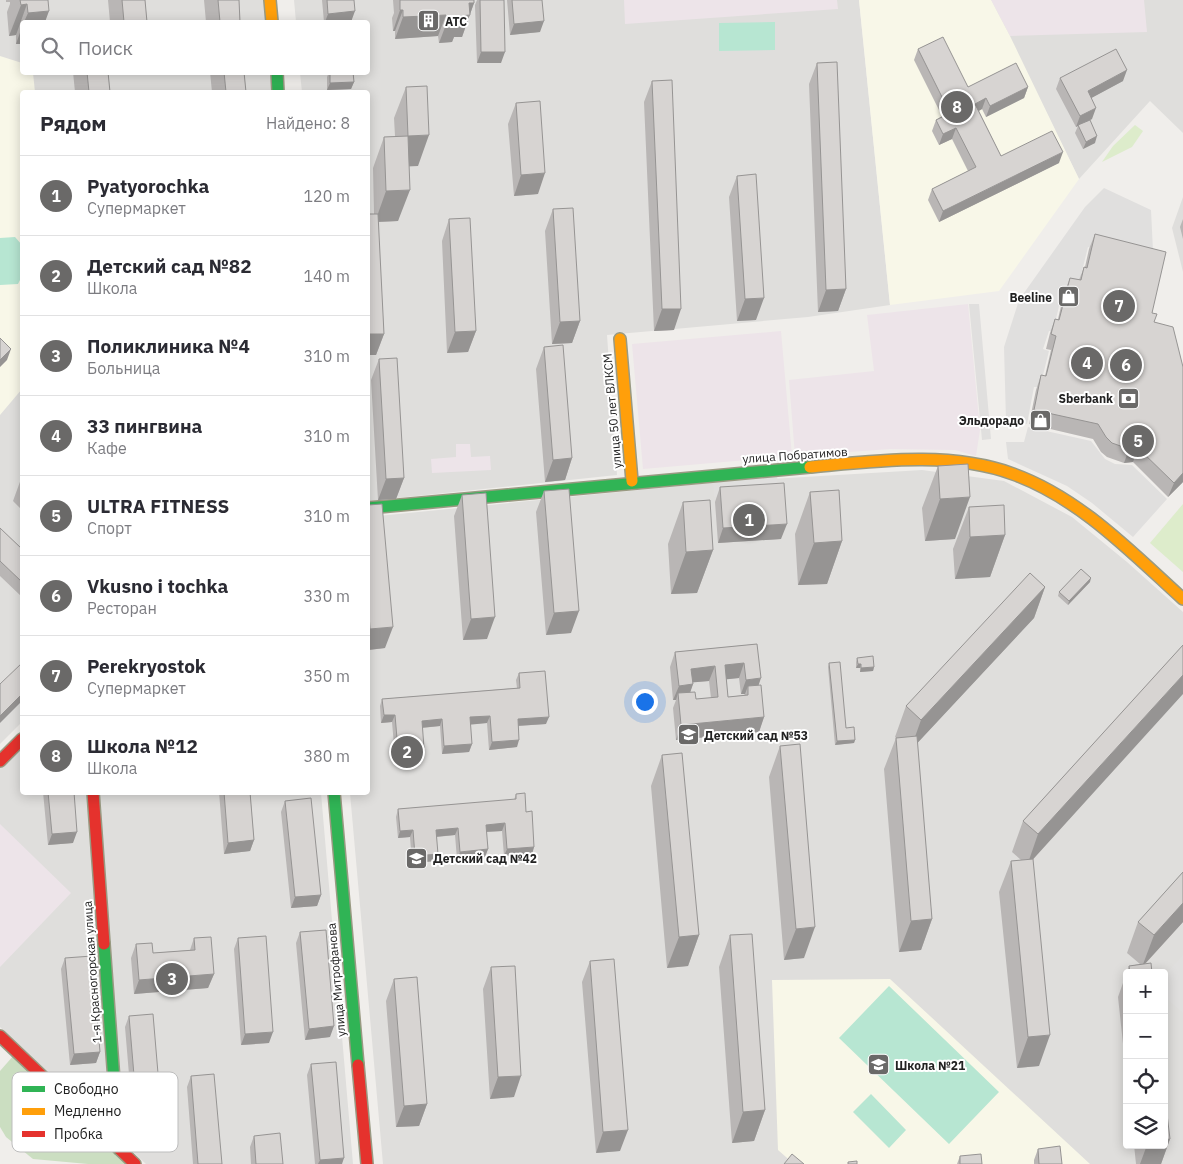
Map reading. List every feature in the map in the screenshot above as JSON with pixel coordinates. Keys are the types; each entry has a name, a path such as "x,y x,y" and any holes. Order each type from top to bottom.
{"street":[{"path":"270,0 272,20"},
{"path":"276,75 278,90"},
{"name":"улица 50 лет ВЛКСМ","path":"620,339 632,481"},
{"name":"улица Побратимов","path":"370,508 632,481 921,460 1002,470 1044,488 1085,514 1183,599"},
{"path":"0,761 20,741"},
{"name":"1-я Красногорская улица","path":"93,795 113,1072"},
{"name":"улица Митрофанова","path":"334,795 367,1164"},
{"path":"0,1036 38,1072"},
{"path":"122,1152 135,1164"}],"shaded area":[{"path":"0,0 265,0 267,20 20,20 20,75 271,75 273,90 20,90 20,724 0,744"},
{"path":"294,0 859,0 890,305 808,317 607,335 617,475 370,501 370,90 302,90 300,75 370,75 370,20 296,20"},
{"path":"624,0 837,0 838,9 625,24"},
{"path":"859,0 991,0 1079,179 999,291 890,305"},
{"path":"991,0 1183,0 1183,133 1150,101 1079,179"},
{"path":"991,0 1144,0 1147,32 1010,36"},
{"path":"0,56 20,62 20,75 33,75 35,90 20,90 20,391 0,415"},
{"path":"1104,188 1151,210 1153,251 1151,262 1088,247 1080,279 1077,279 1074,293 1063,290 1053,331 1049,331 1043,349 1049,351 1040,387 1034,387 1027,424 1006,421 1004,347 1019,300 1085,207"},
{"path":"1183,197 1183,272 1172,228"},
{"path":"968,304 980,430 976,456 955,450 890,449 795,456 789,380 874,371 867,315"},
{"path":"969,304 979,304 991,439 982,440"},
{"path":"781,331 792,456 643,469 632,344"},
{"path":"1028,427 1091,441 1105,459 1115,464 1132,465 1167,499 1133,537 1092,503 1067,486 1008,459 1006,442 1024,442"},
{"path":"456,444 470,444 471,457 490,456 491,470 432,473 431,459 456,457"},
{"path":"922,470 1004,481 1072,517 1127,562 1183,612 1183,1164 383,1164 350,795 370,795 370,517 720,482"},
{"path":"777,473 778,491 714,497 713,479"},
{"path":"20,746 20,795 321,795 353,1164 146,1164 133,1152 178,1152 178,1072 48,1072 0,1027 0,766"},
{"path":"0,824 71,893 0,967"},
{"path":"1183,955 1183,1013 1168,1000 1168,972"},
{"name":"Школа №21","path":"890,979 1090,1164 794,1164 778,1150 772,980"}],"green space":[{"path":"775,22 775,50 719,51 719,23"},
{"path":"1135,125 1143,131 1132,147 1102,162 1113,146"},
{"path":"15,237 20,243 20,280 18,284 0,285 0,238"},
{"path":"1183,504 1183,572 1150,543"},
{"path":"889,986 999,1092 949,1144 839,1038"},
{"path":"14,1055 32,1072 12,1072 12,1142 6,1137 0,1127 0,1071"},
{"path":"871,1094 906,1130 889,1148 853,1112"},
{"path":"24,1152 118,1152 131,1164 88,1164 33,1159"}],"building":[{"path":"20,0 48,0 49,11 28,13 27,4 21,5"},
{"path":"122,0 145,0 147,20 124,20"},
{"path":"218,0 239,0 240,20 220,20"},
{"path":"327,0 354,0 355,11 328,14"},
{"path":"400,0 474,0 474,3 469,3 470,15 459,16 460,21 447,22 446,15 403,17 403,10 400,10"},
{"path":"480,0 504,0 505,52 481,52"},
{"path":"512,0 542,0 544,21 514,24"},
{"path":"943,37 968,87 1016,63 1028,87 990,106 986,98 975,104 1001,156 1052,131 1063,152 943,211 932,189 976,167 956,128 943,134 936,120 950,113 918,49"},
{"path":"1116,49 1127,70 1088,91 1096,108 1080,116 1060,78"},
{"path":"837,62 846,289 826,290 817,63"},
{"path":"87,75 108,75 110,90 89,90"},
{"path":"224,75 244,75 246,90 226,90"},
{"path":"330,75 353,75 354,82 330,83"},
{"path":"672,80 681,309 662,309 652,81"},
{"path":"427,86 429,135 408,136 406,87"},
{"path":"540,101 545,173 521,175 516,103"},
{"path":"1090,120 1097,136 1086,142 1078,125"},
{"path":"408,136 410,190 386,191 384,137"},
{"path":"756,174 764,298 745,299 737,176"},
{"path":"573,208 580,321 560,322 553,209"},
{"path":"370,214 378,214 384,334 370,334"},
{"path":"470,218 476,331 455,332 449,219"},
{"path":"1095,234 1166,252 1152,313 1157,314 1154,322 1173,327 1183,367 1183,473 1174,483 1138,448 1129,449 1112,443 1098,424 1034,410 1041,375 1046,376 1056,336 1051,334 1055,319 1059,320 1070,278 1081,280 1084,267 1087,268"},
{"path":"0,338 11,349 0,360"},
{"path":"563,345 572,458 553,460 544,347"},
{"path":"397,358 404,478 386,479 379,359"},
{"path":"968,464 970,497 940,499 938,466"},
{"path":"784,483 787,524 723,528 720,487"},
{"path":"569,489 579,611 554,613 544,491"},
{"path":"839,490 842,541 814,543 810,492"},
{"path":"486,493 495,617 471,619 462,495"},
{"path":"710,500 713,550 686,552 683,502"},
{"path":"382,504 393,627 370,629 370,505"},
{"path":"1004,505 1005,535 970,537 969,507"},
{"path":"0,528 20,547 20,580 0,561"},
{"path":"1081,569 1091,578 1069,601 1059,592"},
{"path":"1030,573 1045,587 921,720 906,706"},
{"path":"757,644 761,678 746,680 744,663 725,665 728,697 748,695 748,686 761,685 764,717 681,725 678,693 695,692 696,699 718,697 715,666 691,669 693,684 679,686 675,652"},
{"path":"1183,645 1183,675 1038,834 1023,821"},
{"path":"873,656 874,667 861,668 861,664 858,664 857,658"},
{"path":"840,662 846,728 854,727 855,740 837,741 829,663"},
{"path":"20,665 20,696 0,716 0,684"},
{"path":"545,671 549,717 518,719 519,740 492,742 490,716 470,717 472,744 444,746 442,719 422,721 424,748 398,750 395,715 384,715 382,699 520,688 519,673"},
{"path":"917,736 932,919 911,921 896,738"},
{"path":"800,744 815,927 796,929 780,746"},
{"path":"682,753 699,935 679,937 662,755"},
{"path":"525,793 526,812 532,811 534,847 507,849 505,823 486,825 488,849 460,852 458,828 436,830 438,854 415,856 413,830 400,831 398,809 516,799 516,794"},
{"path":"48,795 74,795 77,832 52,834"},
{"path":"224,795 250,795 254,840 228,843"},
{"path":"311,798 321,895 295,897 285,801"},
{"path":"1033,859 1050,1035 1028,1037 1011,861"},
{"path":"1183,872 1183,903 1154,935 1138,922"},
{"path":"326,930 334,1026 309,1029 300,932"},
{"path":"752,934 765,1110 743,1112 730,935"},
{"path":"266,936 273,1032 245,1034 238,938"},
{"path":"211,937 214,974 139,980 136,944 152,943 153,953 195,950 194,938"},
{"path":"92,956 100,1052 74,1054 65,958"},
{"path":"614,959 628,1130 603,1132 590,961"},
{"path":"1151,963 1152,969 1129,969 1129,966"},
{"path":"515,966 521,1076 498,1077 491,967"},
{"path":"417,977 427,1104 404,1106 394,979"},
{"path":"153,1014 158,1072 134,1072 129,1016"},
{"path":"336,1062 344,1158 320,1160 311,1064"},
{"path":"214,1074 222,1164 198,1164 191,1076"},
{"path":"1168,1122 1170,1139 1168,1139"},
{"path":"280,1133 283,1164 256,1164 254,1136"},
{"path":"1060,1146 1062,1164 1039,1164 1038,1149"},
{"path":"792,1154 804,1164 784,1164"},
{"path":"981,1154 982,1164 960,1164 960,1156"},
{"path":"857,1161 857,1164 848,1164 848,1162"}],"traffic: fast":[{"path":"277,75 278,90"},
{"path":"370,508 810,467"},
{"path":"334,795 358,1065"},
{"path":"104,944 113,1072"}],"traffic: slow":[{"path":"270,0 272,20"},
{"path":"620,339 632,481"},
{"path":"810,467 861,462 938,460 964,462 1013,474 1061,497 1083,512 1104,528 1183,599"}],"traffic: jam":[{"path":"0,761 20,741"},
{"path":"93,795 104,944"},
{"path":"0,1036 38,1072"},
{"path":"358,1065 367,1164"},
{"path":"122,1152 135,1164"}],"place":[{"name":"АТС","path":"429,21"},
{"name":"Школа №12","path":"957,107"},
{"name":"Beeline","path":"1068,297"},
{"name":"Perekryostok","path":"1119,306"},
{"name":"33 пингвина","path":"1087,363"},
{"name":"Vkusno i tochka","path":"1126,365"},
{"name":"Sberbank","path":"1129,398"},
{"name":"Эльдорадо","path":"1040,420"},
{"name":"ULTRA FITNESS","path":"1138,441"},
{"name":"Pyatyorochka","path":"749,520"},
{"name":"Детский сад №53","path":"688,735"},
{"name":"Детский сад №82","path":"407,752"},
{"name":"Детский сад №42","path":"417,858"},
{"name":"Поликлиника №4","path":"172,979"},
{"name":"Школа №21","path":"879,1065"}]}
